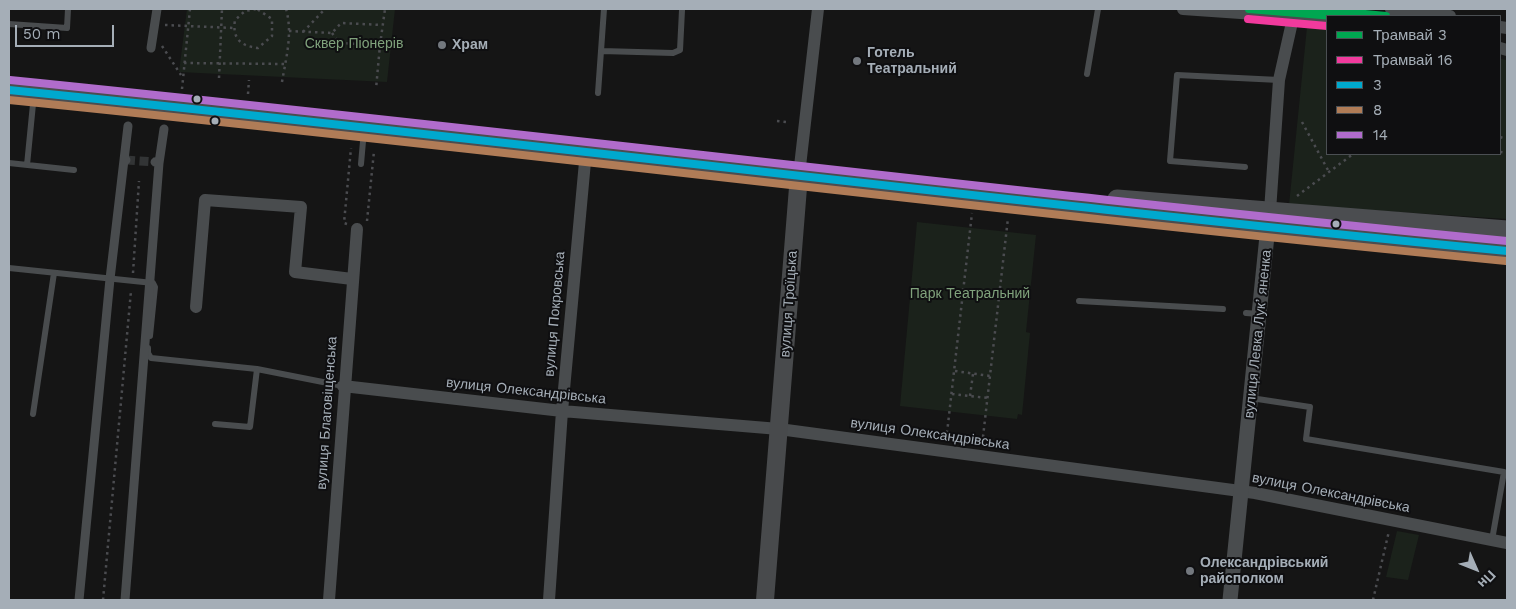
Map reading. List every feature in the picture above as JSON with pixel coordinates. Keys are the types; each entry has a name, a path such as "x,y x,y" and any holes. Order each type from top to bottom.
{"main road":[{"path":"9,90 364,126 799,175 1269,220 1507,251"},
{"name":"вулиця Троїцька","path":"765,600 799,175"},
{"path":"1269,220 1507,230"}],"street":[{"path":"151,48 157,9"},
{"name":"вулиця Троїцька","path":"799,175 818,9"},
{"path":"1183,9 1294,13 1326,19"},
{"path":"1391,9 1442,15"},
{"name":"вулиця Левка Лукʼяненка","path":"1230,600 1251,398 1252,313 1269,220 1269,169 1279,80 1294,13"},
{"path":"80,600 110,279 128,126"},
{"path":"125,600 157,163 164,129"},
{"name":"вулиця Покровська","path":"550,600 562,411 586,151"},
{"path":"196,307 205,200 300,207 295,272 352,279"},
{"name":"вулиця Благовіщенська","path":"329,600 343,386 357,229"},
{"name":"вулиця Олександрівська","path":"343,386 562,411 780,429 1240,491 1507,543"}],"lane":[{"path":"9,24 67,28 68,9"},
{"path":"598,93 604,9"},
{"path":"1087,74 1098,9"},
{"path":"602,51 672,52 680,50 682,10"},
{"path":"1245,166 1170,160 1177,75 1279,80"},
{"path":"27,165 34,92"},
{"path":"361,164 364,126"},
{"path":"9,163 74,170"},
{"path":"9,268 155,285 149,356 257,369 343,386"},
{"path":"33,414 54,273"},
{"path":"1079,301 1223,309"},
{"path":"215,424 250,427 257,369"},
{"path":"1251,398 1310,407 1306,440 1504,472 1492,540"}],"path":[{"path":"182,89 190,9"},
{"path":"219,78 222,9"},
{"path":"256,9 272,20 272,36 258,48 246,47 235,36 233,28 235,20 245,11 256,9"},
{"path":"282,82 289,31 286,9"},
{"path":"303,32 325,9"},
{"path":"376,89 385,9"},
{"path":"332,33 341,22 382,25"},
{"path":"155,25 233,28"},
{"path":"289,31 332,33"},
{"path":"332,33 339,43 380,45"},
{"path":"153,36 167,52 182,76"},
{"path":"184,63 285,64"},
{"path":"248,94 249,80"},
{"path":"777,121 786,122"},
{"path":"1302,122 1329,172"},
{"path":"351,148 344,223 357,229 366,226 374,151"},
{"path":"1297,196 1352,155"},
{"path":"132,281 139,181"},
{"path":"947,433 972,213"},
{"path":"983,438 1008,218"},
{"path":"103,600 131,293"},
{"path":"954,371 990,376"},
{"path":"970,396 973,374"},
{"path":"952,394 988,398"},
{"path":"1372,600 1391,520"}],"green space":[{"name":"Сквер Піонерів","path":"187,9 395,9 387,82 179,72"},
{"path":"1307,27 1326,30 1326,155 1501,155 1501,59 1507,60 1507,219 1289,205"},
{"name":"Парк Театральний","path":"917,222 1036,235 1026,332 1030,333 1022,415 1018,414 1017,419 900,406"},
{"path":"1397,531 1419,535 1408,580 1386,577"}],"tunnel":[{"path":"126,160 155,162"}],"tram line":[{"name":"3","path":"1249,9 1326,15"},
{"name":"3","path":"1312,9 1375,15"},
{"name":"16","path":"1248,19 1326,26"}],"transit line":[{"name":"14","path":"10,80 1133,203 1507,241"},
{"name":"3","path":"9,90 1132,213 1507,251"},
{"name":"8","path":"9,100 1131,223 1506,261"}],"place":[{"name":"Храм","path":"442,45"},
{"name":"Готель Театральний","path":"857,61"},
{"name":"Олександрівський райсполком","path":"1190,571"}]}
